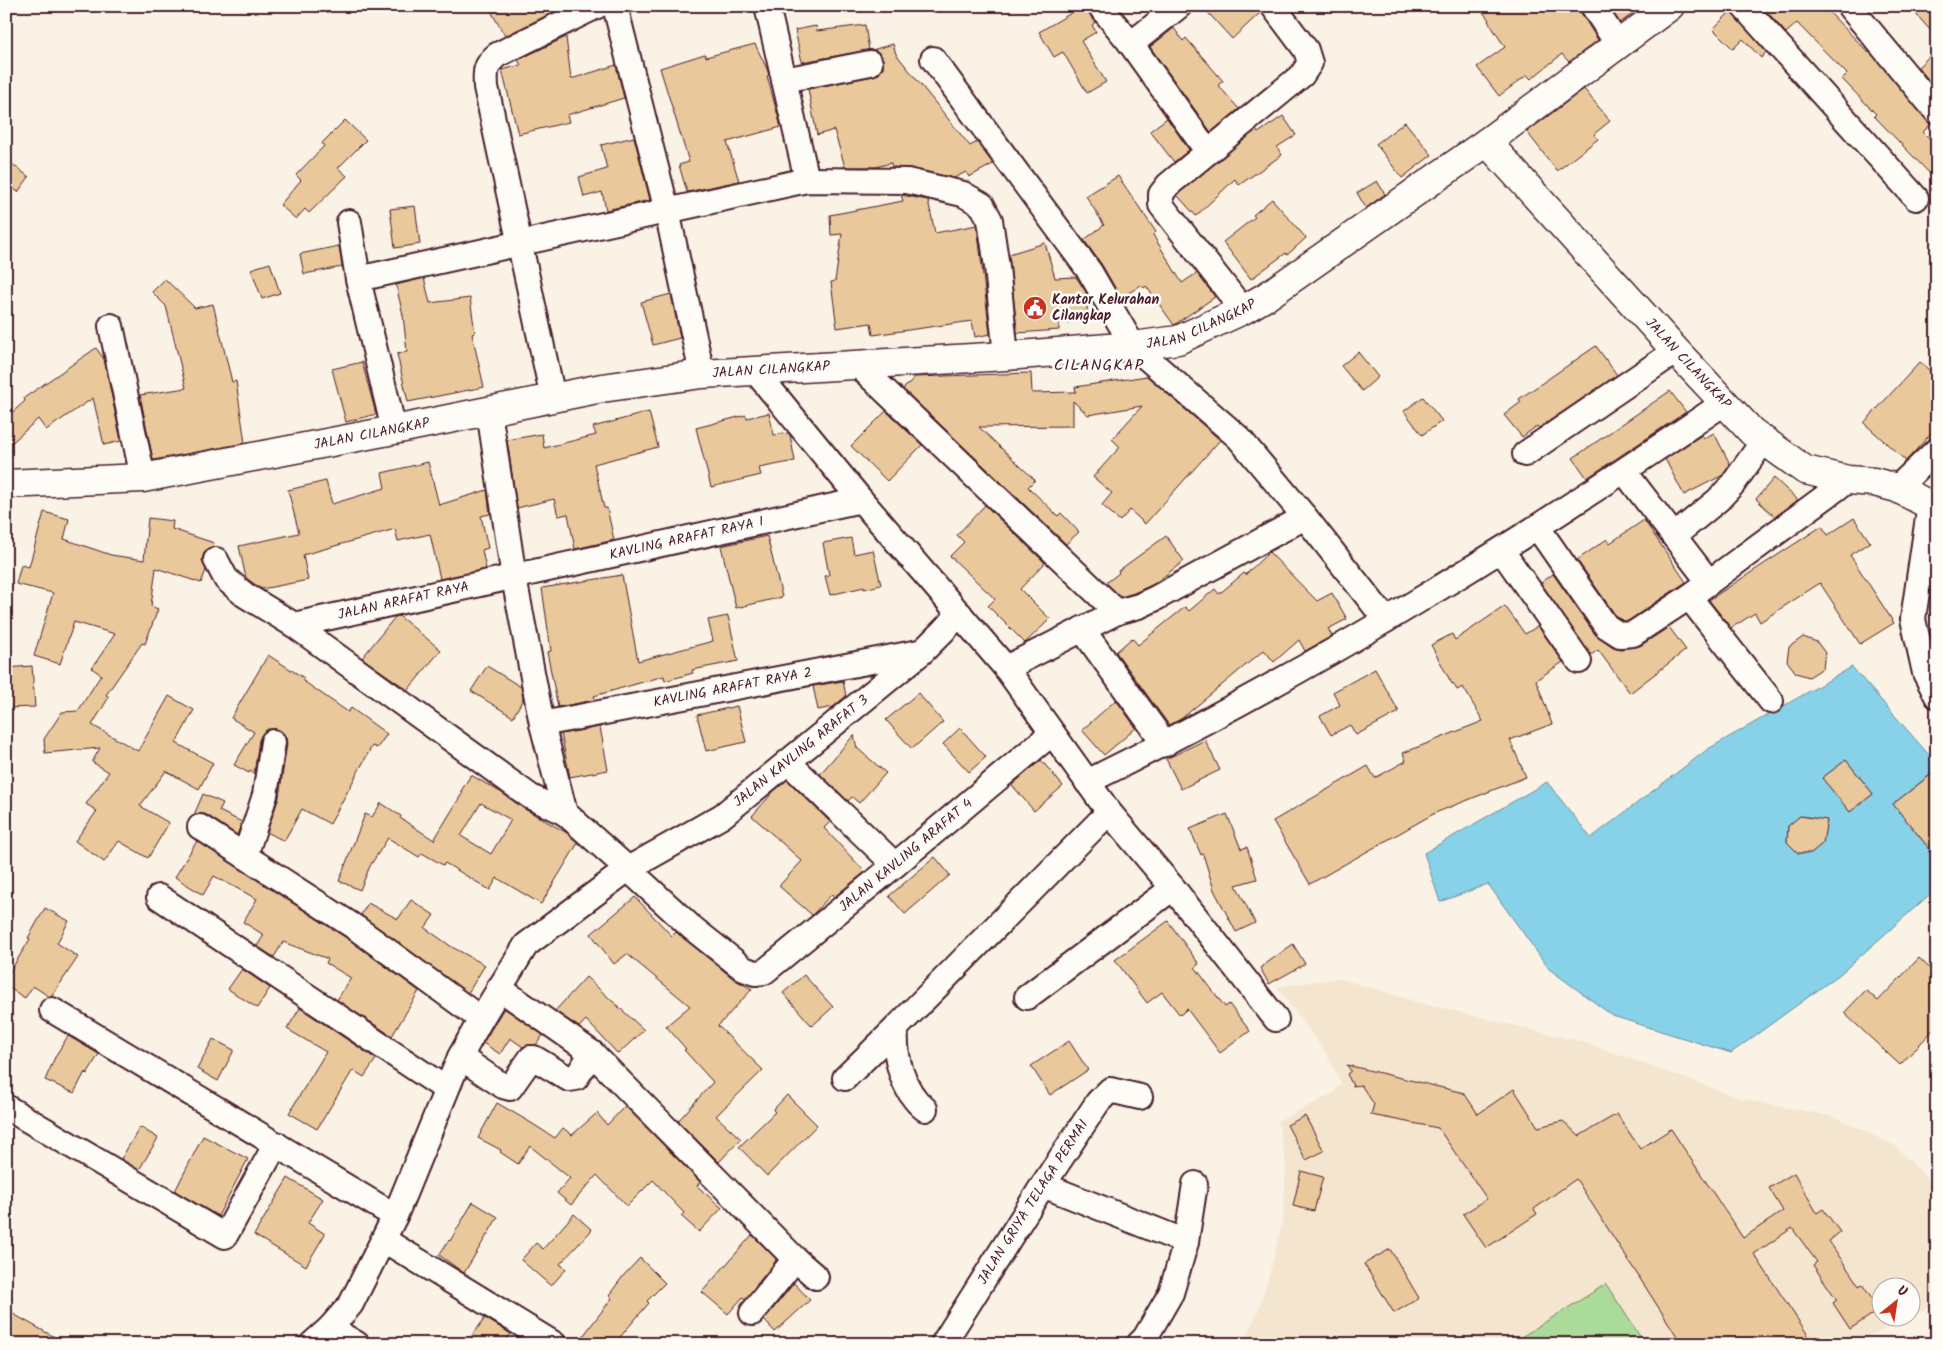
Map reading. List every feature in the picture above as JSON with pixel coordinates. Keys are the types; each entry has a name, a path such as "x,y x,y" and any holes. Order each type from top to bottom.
{"street":[{"path":"553,398 486,87 485,70 489,62 497,55 597,6"},
{"path":"615,6 667,211 702,374"},
{"path":"767,6 807,180"},
{"path":"1100,6 1132,44 1208,152"},
{"path":"1132,44 1179,6"},
{"path":"1243,310 1161,205 1161,194 1168,185 1302,75 1310,64 1306,50 1273,6"},
{"path":"1593,6 1618,45"},
{"name":"JALAN CILANGKAP","path":"6,484 143,478 602,388 702,374 1006,356 1133,346 1178,340 1243,310 1267,296 1487,142 1670,6"},
{"path":"1743,6 1916,198"},
{"path":"1849,6 1936,111"},
{"path":"933,59 1090,272 1133,346 1239,438 1305,517 1386,620"},
{"path":"784,80 870,63"},
{"name":"JALAN CILANGKAP","path":"1487,142 1752,432 1805,470 1848,480 1874,482 1897,488 1933,506"},
{"path":"358,279 807,180 908,181 963,194 982,206 990,220 998,268 1006,356"},
{"path":"349,222 358,279 394,430"},
{"path":"111,326 143,478"},
{"path":"1525,454 1676,351"},
{"path":"857,364 1117,612"},
{"path":"756,372 861,500 1006,668 1109,812 1173,888 1276,1019"},
{"path":"1087,782 1165,744 1386,620 1502,551 1724,403"},
{"path":"489,411 514,578 542,724 565,813"},
{"path":"1674,536 1718,500 1733,484 1764,440"},
{"path":"1897,488 1937,450"},
{"path":"1624,471 1709,582"},
{"path":"1538,528 1606,626 1620,635 1633,634 1689,597 1848,480"},
{"name":"KAVLING ARAFAT RAYA I","path":"514,578 861,500"},
{"path":"1933,506 1912,619 1925,673 1937,696"},
{"path":"1006,668 1082,628 1117,612 1139,606 1156,598 1305,517"},
{"path":"1502,551 1579,661"},
{"path":"216,560 226,579 239,590 294,625 531,797 565,813 628,869"},
{"name":"JALAN ARAFAT RAYA","path":"294,625 514,578"},
{"path":"1689,597 1771,701"},
{"name":"JALAN KAVLING ARAFAT 3","path":"312,1344 330,1328 350,1304 395,1216 460,1058 499,988 526,945 628,869 722,816 922,652 960,614"},
{"path":"1082,628 1165,744"},
{"name":"KAVLING ARAFAT RAYA 2","path":"542,724 922,652"},
{"name":"JALAN KAVLING ARAFAT 4","path":"628,869 691,926 744,970 755,973 764,972 896,866 1052,733"},
{"path":"245,856 265,795 273,742"},
{"path":"788,762 896,866"},
{"path":"845,1078 1109,812"},
{"path":"200,826 356,928 481,1019"},
{"path":"1027,997 1173,888"},
{"path":"159,898 446,1089"},
{"path":"499,988 592,1053 795,1259 816,1277"},
{"path":"52,1010 395,1216"},
{"path":"896,1028 895,1044 906,1084 916,1102 925,1109"},
{"path":"460,1058 506,1088 512,1087 531,1058 573,1080 592,1053"},
{"name":"JALAN GRIYA TELAGA PERMAI","path":"943,1344 1043,1185 1098,1102 1110,1090 1140,1097"},
{"path":"6,1107 225,1236 276,1144"},
{"path":"1139,1344 1145,1338 1171,1293 1186,1242 1195,1184"},
{"path":"1043,1185 1186,1242"},
{"path":"384,1240 554,1344"},
{"path":"752,1313 795,1259"},
{"path":"330,1328 357,1344"}],"shaded area":[{"path":"1338,978 1417,1002 1583,1042 1743,1099 1835,1117 1895,1146 1937,1189 1937,1302 1920,1312 1920,1278 1870,1278 1870,1328 1887,1328 1852,1344 1645,1344 1606,1284 1518,1339 1521,1344 1243,1344 1257,1314 1271,1269 1283,1219 1286,1165 1278,1121 1334,1093 1341,1083 1326,1053 1277,987"}],"green space":[{"path":"1606,1284 1645,1344 1521,1344 1518,1339"}],"water":[{"path":"1852,667 1937,764 1937,779 1932,773 1893,804 1928,847 1937,841 1937,888 1840,974 1731,1053 1613,1016 1549,969 1488,884 1440,902 1424,853 1547,782 1591,838 1708,749","holes":["1846,760 1873,794 1850,812 1823,778","1800,816 1815,818 1825,830 1811,853 1798,853 1787,842 1788,826"]}],"building":[{"path":"488,6 561,6 562,8 505,36"},
{"path":"1083,6 1087,6 1089,14 1096,22 1092,25 1096,32 1081,41 1106,82 1087,93 1063,52 1054,57 1039,32"},
{"path":"1202,6 1259,6 1261,12 1232,39"},
{"path":"1478,6 1579,6 1581,13 1598,40 1569,62 1562,54 1531,79 1527,75 1499,96 1477,67 1505,47"},
{"path":"1609,6 1643,6 1620,23"},
{"path":"1762,6 1823,6 1870,52 1931,124 1923,132 1937,146 1937,181 1874,116 1876,114 1842,79 1847,74 1797,23 1786,33"},
{"path":"1909,6 1937,6 1937,38"},
{"path":"1731,11 1766,52 1761,58 1743,39 1733,49 1713,29"},
{"path":"865,25 869,50 802,62 795,30 816,26 817,31"},
{"path":"1174,28 1183,41 1186,38 1223,81 1218,85 1239,109 1211,132 1150,47"},
{"path":"566,37 571,79 616,65 624,98 567,115 569,122 518,134 502,70 521,65 518,60"},
{"path":"755,44 769,75 767,76 781,127 727,142 739,181 687,192 679,165 689,162 660,68 705,54 706,57"},
{"path":"893,44 896,54 970,146 977,142 993,164 969,177 966,172 954,178 910,168 892,167 891,163 876,167 845,167 834,130 817,135 808,89 879,74 883,68 883,60 880,54 872,50"},
{"path":"1937,49 1937,90 1918,67"},
{"path":"1584,89 1610,121 1594,134 1598,139 1557,171 1527,132"},
{"path":"1283,116 1296,135 1277,147 1282,155 1239,185 1235,179 1196,216 1177,195 1256,130 1258,133"},
{"path":"1167,118 1189,150 1174,162 1150,131"},
{"path":"345,120 366,140 338,168 347,176 309,213 305,209 296,219 280,205 301,180 296,175 324,146 322,143"},
{"path":"1405,122 1432,155 1402,178 1376,144"},
{"path":"634,137 650,200 606,210 602,192 584,197 579,177 607,169 601,145"},
{"path":"6,159 29,177 18,192 6,183"},
{"path":"1118,176 1156,232 1153,235 1182,283 1197,273 1215,297 1174,325 1146,286 1144,288 1141,285 1121,298 1102,265 1084,240 1104,225 1086,196"},
{"path":"1377,181 1385,194 1366,208 1357,193"},
{"path":"901,195 928,200 935,233 977,225 990,334 975,337 972,321 873,335 871,323 837,328 831,282 835,281 842,234 831,235 830,215 903,201"},
{"path":"1272,199 1306,238 1287,255 1286,253 1251,279 1223,242 1255,217 1253,215"},
{"path":"415,206 420,244 395,248 390,209"},
{"path":"1045,243 1055,278 1076,277 1086,292 1088,321 1059,323 1059,330 1017,333 1009,254"},
{"path":"339,246 342,267 304,274 300,254"},
{"path":"270,263 280,293 262,299 251,269"},
{"path":"424,278 430,303 470,298 475,333 472,334 484,387 408,402 397,354 407,352 403,315 396,285"},
{"path":"165,279 195,308 213,304 232,382 236,381 245,443 153,460 140,395 186,388 166,306 152,292"},
{"path":"671,294 680,338 653,345 641,302"},
{"path":"1596,346 1617,375 1539,428 1537,426 1522,437 1504,415 1521,402 1519,399"},
{"path":"96,348 104,359 121,441 104,445 93,398 46,430 38,419 6,448 6,418 25,401 24,398"},
{"path":"1358,352 1378,377 1362,391 1341,366"},
{"path":"362,362 376,414 346,422 332,369"},
{"path":"1920,362 1937,377 1937,427 1906,461 1864,423"},
{"path":"1031,373 1032,393 1076,392 1075,387 1147,376 1220,440 1145,524 1130,510 1120,521 1102,505 1112,493 1093,477 1120,447 1112,439 1142,406 1088,415 1073,401 1073,426 979,427 1035,480 1028,487 1058,516 1061,513 1079,532 1066,544 903,389 915,377"},
{"path":"1670,391 1686,412 1587,478 1573,458"},
{"path":"1423,397 1442,421 1422,435 1404,411"},
{"path":"886,411 922,445 887,481 851,446"},
{"path":"649,412 658,447 594,464 604,508 607,508 614,540 575,549 568,514 558,516 554,499 517,508 507,440 542,434 544,448 596,435 593,427"},
{"path":"769,413 774,435 788,433 790,435 795,461 759,468 761,475 711,487 696,428 746,415 747,418"},
{"path":"1714,433 1730,464 1723,475 1684,495 1665,459 1702,435 1704,438"},
{"path":"428,462 439,505 487,490 490,514 481,516 488,548 482,550 486,569 440,579 430,534 398,541 395,529 303,555 308,580 262,589 246,578 239,546 299,533 288,490 326,481 332,504 385,488 382,473"},
{"path":"1774,478 1798,500 1775,517 1756,499"},
{"path":"985,505 1045,563 1020,589 1050,619 1025,643 988,606 995,599 950,556 964,542 957,535"},
{"path":"44,512 69,519 64,539 111,555 144,560 148,518 173,521 172,529 214,543 213,547 204,553 202,560 206,570 201,583 156,568 151,606 158,609 145,644 142,643 106,695 109,697 92,725 138,751 169,696 194,710 176,743 213,763 199,789 166,771 140,806 169,823 148,858 119,841 104,862 75,841 97,811 86,804 109,772 92,762 100,748 45,753 44,739 62,712 78,711 101,675 92,668 115,634 74,622 60,664 34,656 53,593 16,584 21,565 29,567"},
{"path":"1854,518 1870,542 1850,555 1894,623 1860,644 1820,583 1760,622 1755,613 1731,628 1709,600 1822,526 1828,535"},
{"path":"1644,520 1686,582 1628,621 1624,621 1616,616 1577,560 1607,539 1610,543"},
{"path":"767,536 782,597 736,608 721,546"},
{"path":"1166,536 1184,561 1154,584 1121,597 1106,583 1119,573 1118,571"},
{"path":"851,538 854,554 873,550 881,585 830,595 825,576 829,575 823,543"},
{"path":"1269,552 1317,601 1332,593 1347,619 1328,629 1332,636 1305,651 1299,640 1274,662 1264,650 1181,719 1169,725 1116,652 1132,638 1138,645 1185,607 1189,611 1215,589 1219,594 1244,573 1245,575"},
{"path":"1553,574 1595,634 1613,647 1621,649 1640,646 1669,627 1686,650 1630,693 1598,650 1591,655 1541,583"},
{"path":"622,575 638,661 713,641 708,620 728,616 738,661 692,670 693,673 665,681 664,676 594,696 595,700 558,707 547,652 551,651 542,588"},
{"path":"1505,606 1525,634 1538,626 1563,662 1536,680 1552,724 1510,740 1526,777 1435,813 1310,884 1273,821 1368,766 1375,778 1406,761 1403,753 1483,721 1463,687 1457,690 1452,684 1431,645 1452,634 1455,640"},
{"path":"399,616 441,650 408,690 362,658 395,617"},
{"path":"1803,637 1817,642 1825,653 1823,668 1809,677 1796,673 1787,661 1789,647"},
{"path":"268,655 304,678 302,680 348,712 351,708 387,734 377,748 372,746 330,824 302,809 284,841 267,832 279,797 287,744 286,737 276,729 268,729 263,733 259,740 254,774 234,765 254,732 231,718"},
{"path":"32,666 35,707 6,708 6,668"},
{"path":"487,666 521,687 523,699 513,717 471,691"},
{"path":"1375,669 1399,712 1356,735 1350,725 1331,735 1320,716 1340,705 1333,692"},
{"path":"843,681 846,696 833,707 818,710 813,686"},
{"path":"918,693 943,722 912,749 886,720"},
{"path":"1116,700 1136,728 1104,755 1082,730"},
{"path":"737,706 746,742 706,751 697,715"},
{"path":"600,727 608,770 570,777 561,734"},
{"path":"960,728 986,757 969,772 943,744"},
{"path":"854,735 857,748 886,773 859,803 852,797 848,801 820,774"},
{"path":"1205,740 1220,770 1181,789 1166,759"},
{"path":"1041,760 1063,786 1034,811 1012,785"},
{"path":"1846,760 1873,794 1850,812 1822,778"},
{"path":"1937,770 1937,858 1893,804"},
{"path":"471,775 567,833 578,843 541,904 497,878 490,890 445,863 443,865 422,853 419,857 388,838 370,866 360,890 339,881 365,814 372,817 381,803 434,840 463,792 461,791","holes":["481,803 511,820 491,854 461,836"]},
{"path":"787,780 830,822 824,828 865,872 834,897 832,894 812,915 779,886 802,861 752,816 774,791"},
{"path":"203,794 223,803 219,811 242,822 237,835 207,815 200,813 194,815"},
{"path":"1227,814 1241,849 1247,847 1257,879 1236,885 1255,923 1236,932 1214,890 1203,854 1201,855 1190,829"},
{"path":"1800,816 1827,820 1823,843 1811,853 1798,853 1787,842 1788,826"},
{"path":"197,841 348,939 419,991 392,1036 337,1000 351,978 326,963 328,959 283,942 274,957 257,946 264,935 243,922 257,899 214,876 203,895 175,877"},
{"path":"935,857 950,875 905,914 889,896"},
{"path":"635,897 672,936 676,932 735,980 752,989 718,1026 763,1070 716,1116 741,1139 719,1162 678,1121 713,1082 684,1050 686,1049 666,1026 690,1006 627,954 614,964 591,934"},
{"path":"411,900 434,915 425,928 452,947 485,965 468,993 361,915 368,903 398,919"},
{"path":"45,908 69,921 57,943 78,957 52,996 50,997 33,986 25,998 6,986 6,978 30,939 28,938"},
{"path":"1168,921 1199,964 1195,967 1225,1007 1229,1004 1250,1031 1220,1053 1187,1009 1180,1015 1162,992 1147,1003 1115,960"},
{"path":"1293,944 1305,964 1269,984 1260,968"},
{"path":"1919,958 1937,975 1937,1026 1900,1065 1844,1013 1866,990 1878,1001"},
{"path":"242,969 270,988 257,1008 228,989"},
{"path":"804,975 833,1007 812,1026 783,993"},
{"path":"586,977 644,1030 618,1054 586,1020 579,1027 555,1011"},
{"path":"300,1008 376,1059 364,1077 353,1070 317,1129 289,1113 326,1052 287,1029"},
{"path":"504,1008 543,1035 536,1045 523,1047 510,1038 500,1054 483,1043"},
{"path":"68,1036 99,1054 87,1074 85,1072 74,1093 45,1080 56,1055"},
{"path":"213,1039 234,1050 218,1081 197,1069"},
{"path":"1069,1041 1088,1070 1050,1095 1031,1066"},
{"path":"1347,1065 1464,1093 1478,1114 1514,1089 1538,1127 1563,1121 1579,1136 1617,1114 1640,1149 1671,1129 1743,1238 1783,1211 1769,1188 1794,1173 1817,1213 1823,1209 1840,1232 1829,1241 1859,1286 1862,1284 1870,1296 1870,1316 1850,1329 1833,1303 1837,1300 1813,1265 1817,1262 1792,1228 1754,1254 1814,1344 1682,1344 1576,1179 1534,1209 1537,1214 1486,1248 1463,1214 1487,1199 1438,1128 1371,1115 1374,1104 1361,1085 1353,1086 1347,1074 1351,1071"},
{"path":"787,1095 817,1125 767,1176 739,1147 775,1112 773,1110"},
{"path":"497,1103 555,1138 563,1128 572,1135 597,1113 607,1125 625,1106 700,1182 697,1186 722,1208 699,1232 681,1216 684,1213 653,1180 627,1206 597,1175 571,1205 557,1193 570,1178 530,1146 518,1164 500,1152 501,1150 478,1138"},
{"path":"1305,1116 1324,1151 1306,1160 1287,1125"},
{"path":"140,1127 158,1138 139,1170 121,1159"},
{"path":"203,1136 248,1159 218,1216 175,1191"},
{"path":"1301,1171 1323,1177 1314,1211 1293,1206"},
{"path":"288,1178 323,1199 308,1223 325,1234 306,1266 254,1235"},
{"path":"473,1202 498,1217 464,1273 439,1255 450,1241"},
{"path":"574,1214 592,1230 560,1264 566,1269 551,1286 521,1260 536,1243 543,1249"},
{"path":"752,1235 776,1259 745,1299 743,1297 728,1314 702,1292"},
{"path":"1390,1249 1419,1298 1394,1313 1364,1264"},
{"path":"640,1258 665,1283 647,1301 649,1303 614,1344 577,1344 612,1298 609,1295"},
{"path":"794,1283 810,1300 775,1332 764,1320"},
{"path":"6,1310 67,1344 6,1344"},
{"path":"485,1318 511,1334 503,1344 466,1344"}],"place":[{"name":"Kantor Kelurahan Cilangkap","path":"1035,308"}],"district":[{"name":"CILANGKAP","path":"1099,365"}]}
